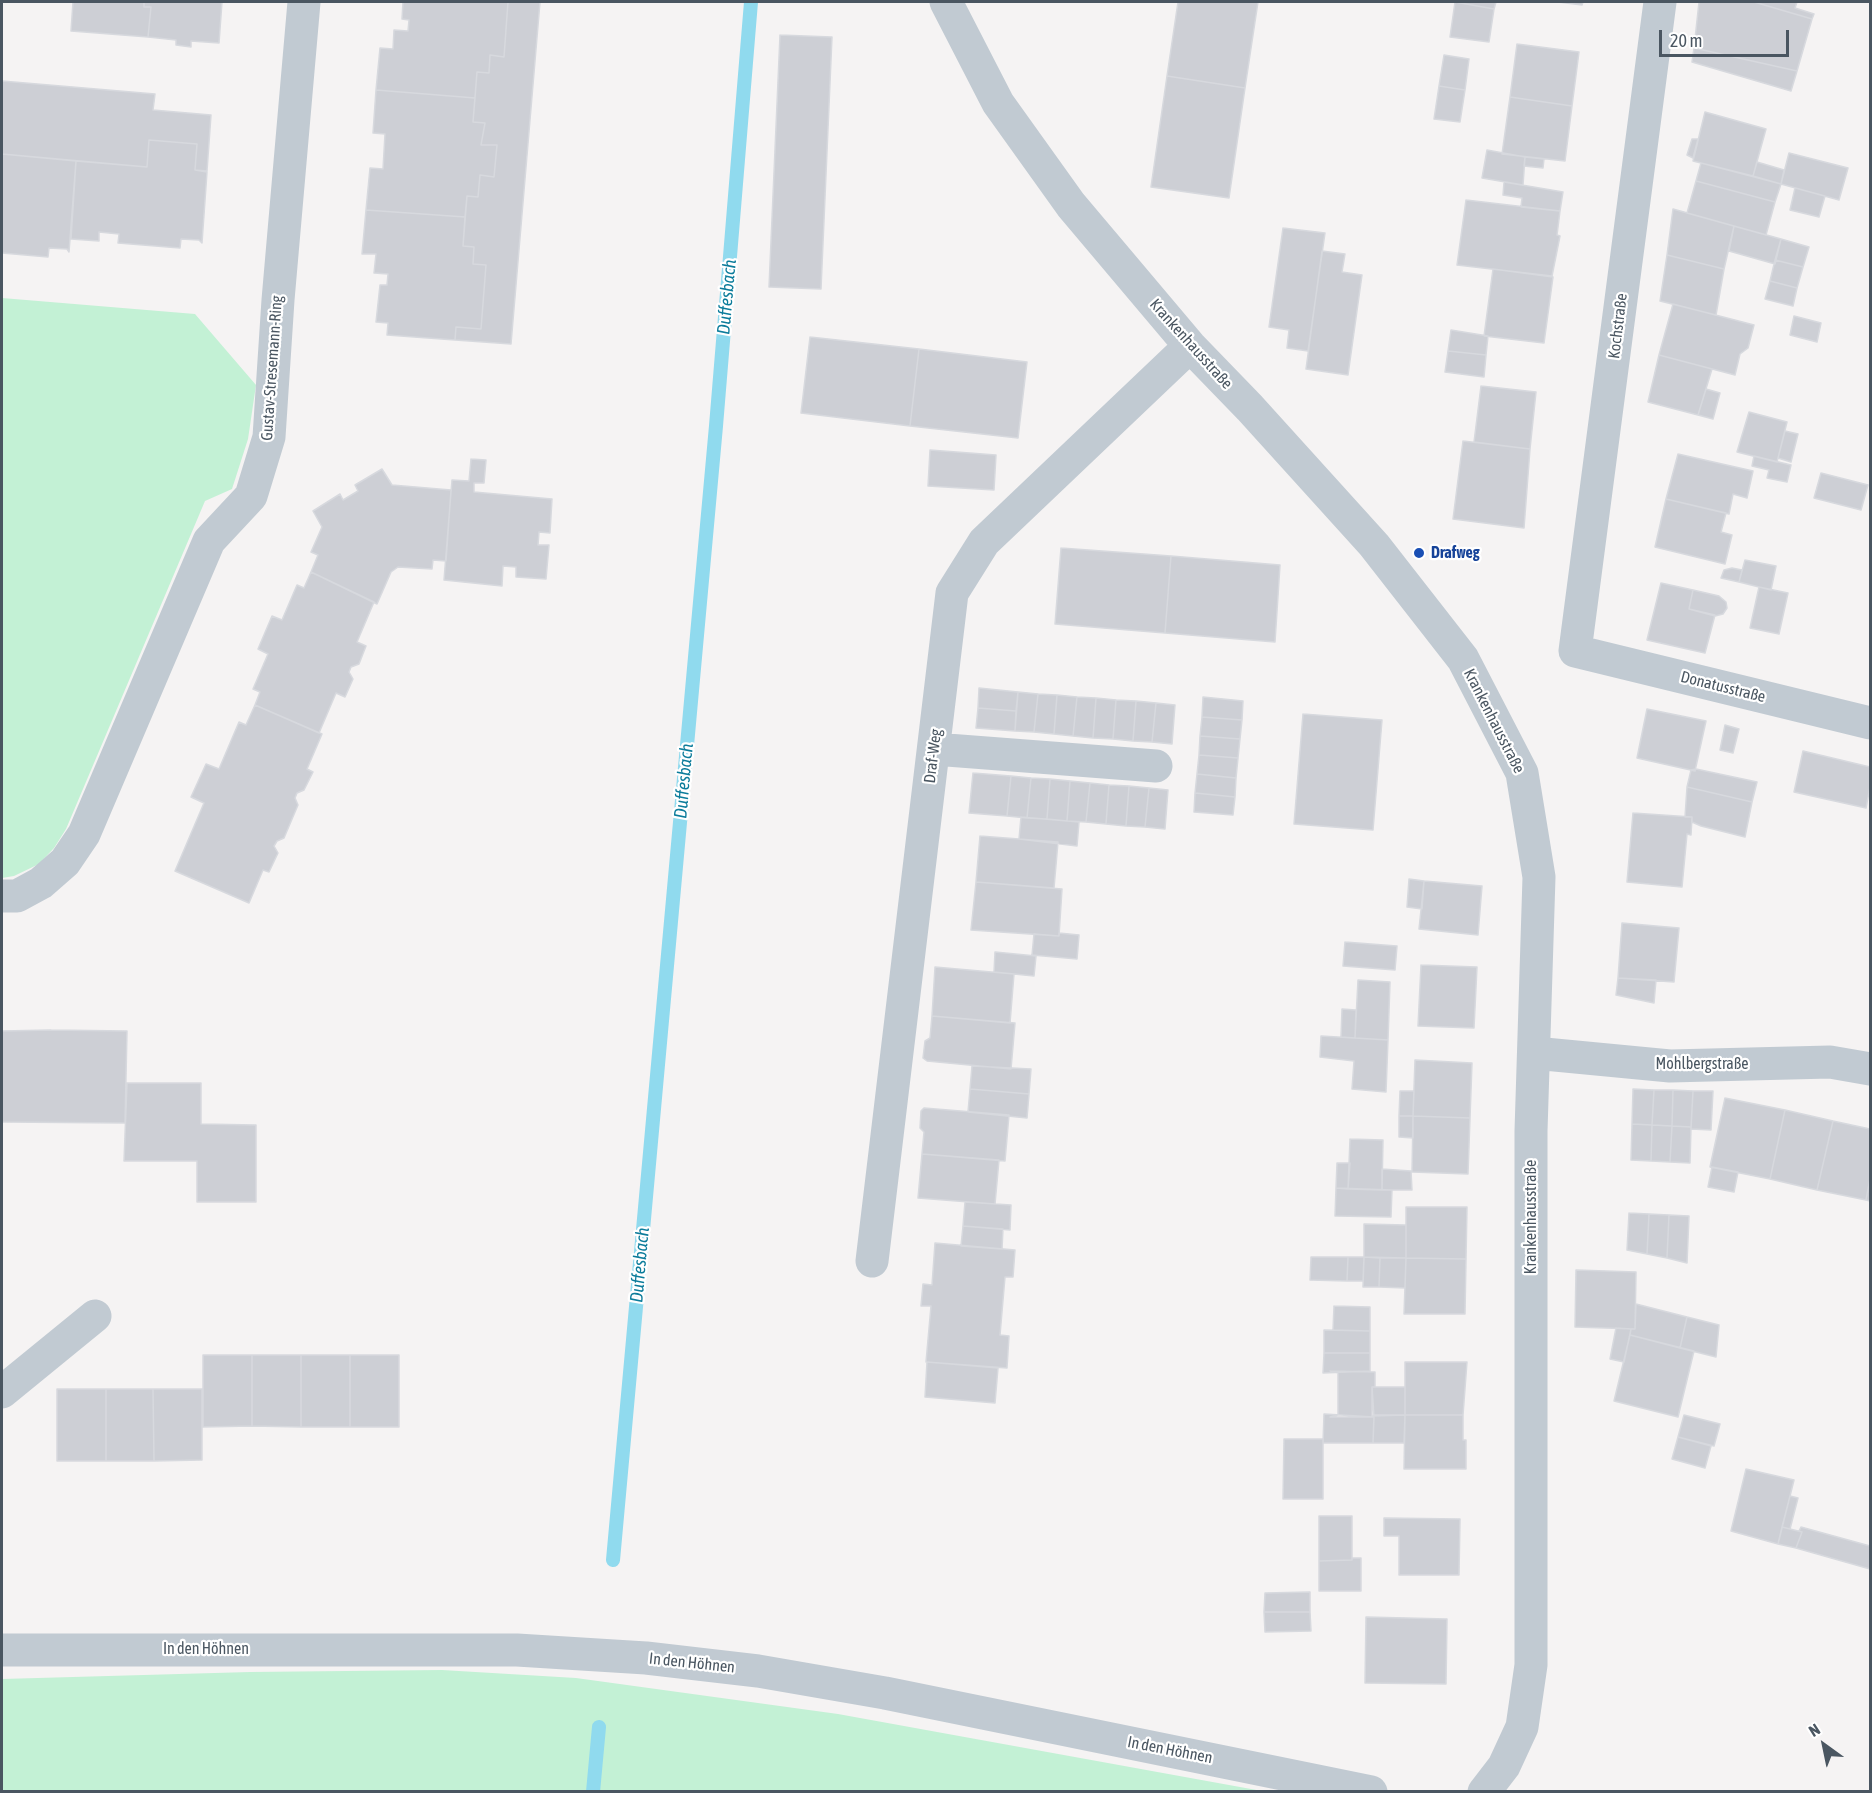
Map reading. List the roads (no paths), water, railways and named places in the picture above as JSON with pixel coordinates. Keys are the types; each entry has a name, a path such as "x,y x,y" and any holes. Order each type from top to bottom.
{"street":[{"name":"Gustav-Stresemann-Ring","path":"2,896 17,896 41,884 64,862 84,834 209,541 251,496 269,437 278,300 304,2"},
{"name":"Krankenhausstraße","path":"946,2 998,103 1071,205 1190,346 1250,408 1388,562 1463,659 1522,773 1539,877 1531,1131 1531,1665 1522,1726 1504,1766 1484,1791"},
{"name":"Kochstraße","path":"1575,651 1660,2"},
{"name":"Draf-Weg","path":"872,1261 952,593 984,542 1190,346"},
{"name":"Donatusstraße","path":"1575,651 1870,723"},
{"path":"934,749 1156,766"},
{"name":"Mohlbergstraße","path":"1533,1053 1670,1066 1830,1062 1870,1069"},
{"path":"2,1392 95,1316"},
{"name":"In den Höhnen","path":"2,1650 518,1650 646,1658 758,1671 885,1693 1371,1791"}],"waterway":[{"name":"Duffesbach","path":"613,1560 716,426 751,2"},
{"name":"Duffesbach","path":"593,1792 599,1727"}],"place":[{"name":"Drafweg","path":"1419,553"}]}
